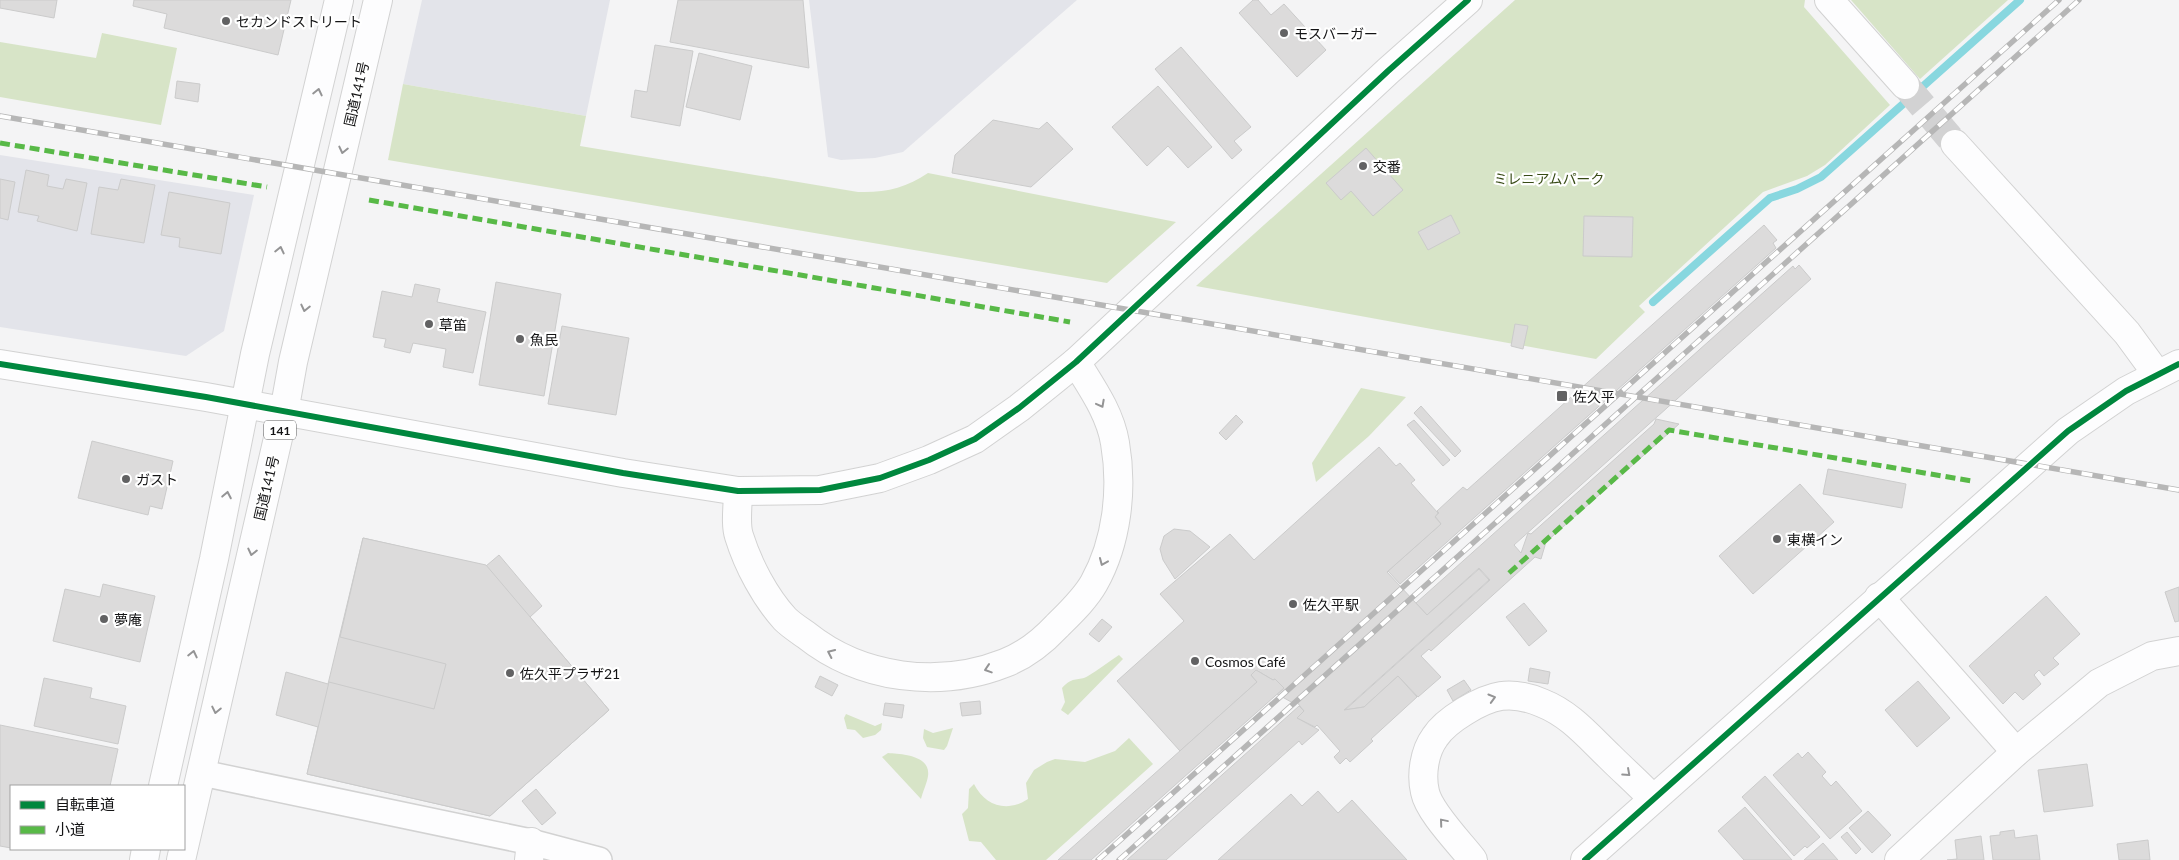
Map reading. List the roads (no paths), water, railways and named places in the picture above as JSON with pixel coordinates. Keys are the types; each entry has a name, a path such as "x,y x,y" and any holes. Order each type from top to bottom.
{"main road":[{"path":"163,785 214,559 245,404 339,0"},
{"name":"国道141号","path":"185,843 284,412 293,362 378,0"},
{"path":"0,364 245,404 623,473 738,491 820,490 880,478 929,460 975,439 1019,408 1076,362 1381,78 1468,0"},
{"path":"1829,0 1905,85"},
{"path":"1585,860 2080,421 2126,392 2168,369 2121,327 1955,144"},
{"path":"738,491 738,535 762,587 785,619 824,650 872,671 928,678 981,671 1006,663 1029,652 1069,614 1093,584 1107,551 1113,529 1119,492 1115,442 1108,418 1076,362"},
{"path":"1880,597 2016,752"},
{"path":"1899,860 2016,752 2099,683 2152,656 2179,651"},
{"path":"1473,860 1431,806 1425,793 1425,766 1427,753 1435,736 1467,709 1485,700 1502,695 1521,697 1540,702 1561,712 1578,724 1653,799"}],"street":[{"path":"202,773 530,851 600,860"}],"waterway":[{"path":"1653,302 1770,198 1797,189 1821,177 2020,0"}],"tunnel":[{"path":"1905,85 1955,144"}],"railway":[{"path":"1098,860 2059,0"},
{"path":"1119,860 2079,0"},
{"path":"0,116 2179,490"}],"place":[{"name":"セカンドストリート","path":"226,21"},
{"name":"モスバーガー","path":"1284,33"},
{"name":"交番","path":"1363,166"},
{"name":"草笛","path":"429,324"},
{"name":"魚民","path":"520,339"},
{"name":"佐久平","path":"1562,396"},
{"name":"ガスト","path":"126,479"},
{"name":"東横イン","path":"1777,539"},
{"name":"佐久平駅","path":"1293,604"},
{"name":"夢庵","path":"104,619"},
{"name":"Cosmos Café","path":"1195,661"},
{"name":"佐久平プラザ21","path":"510,673"}],"park label":[{"name":"ミレニアムパーク","path":"1549,178"}]}
